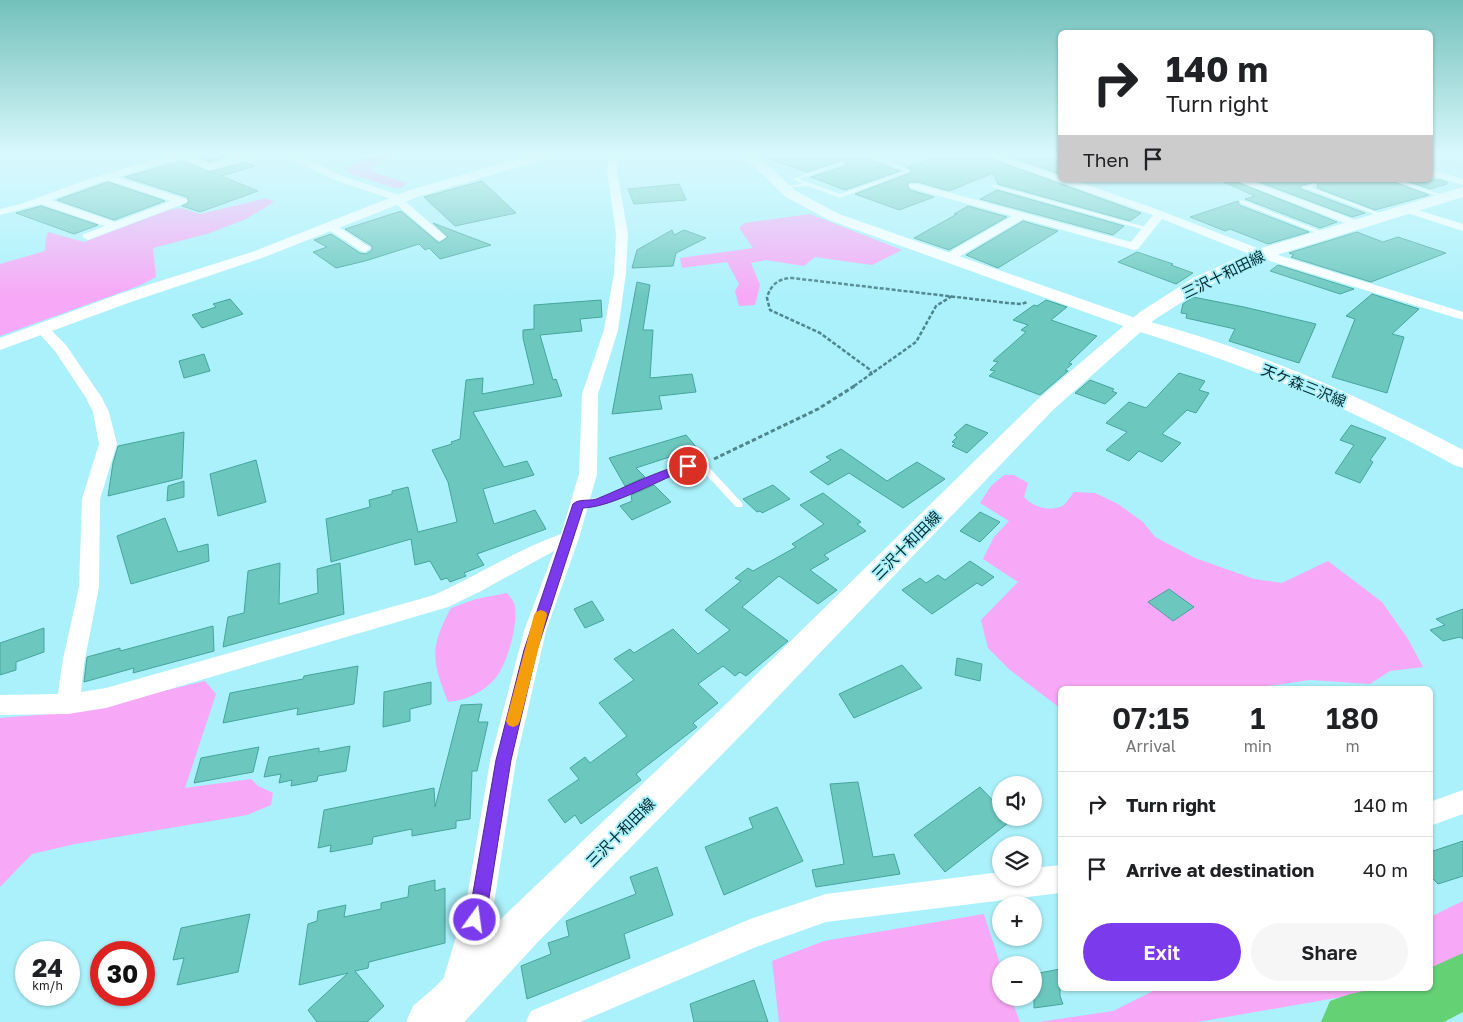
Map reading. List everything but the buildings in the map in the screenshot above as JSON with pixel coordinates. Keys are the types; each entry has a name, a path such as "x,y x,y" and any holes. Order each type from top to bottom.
{"main road":[{"name":"三沢十和田線","path":"444,1016 521,929 733,720 1046,404 1138,324 1200,282 1261,254 1423,202"},
{"name":"天ケ森三沢線","path":"1138,324 1250,362 1373,414 1463,460"}],"street":[{"path":"0,212 35,202"},
{"path":"46,202 116,226"},
{"path":"88,236 180,202"},
{"path":"0,344 125,298 257,255 394,202"},
{"path":"400,202 440,238"},
{"path":"444,1016 480,904 503,760 535,632 588,474 590,394 611,330 620,273 622,234 617,202"},
{"path":"805,202 834,217 1138,324"},
{"path":"970,202 1134,246 1160,214"},
{"path":"1124,202 1261,254 1463,316"},
{"path":"1325,202 1382,216 1463,228"},
{"path":"948,258 1021,216"},
{"path":"330,226 365,248"},
{"path":"41,328 62,348 94,398 101,412 108,444 92,499 89,587 73,664 68,704"},
{"path":"0,705 68,704 125,692 369,623 441,601 474,586 539,549 568,538"},
{"path":"1433,813 1463,802"},
{"path":"542,1022 753,933 826,908 1058,879"}],"lane":[{"path":"1050,202 1148,229"},
{"path":"1242,202 1324,234"},
{"path":"1344,202 1382,216"},
{"path":"579,504 596,504 668,472 688,466 702,465 739,505"}],"path":[{"path":"872,375 869,369 820,333 770,310 766,306 766,299 773,283 781,279 800,278 1022,304 1052,294"},
{"path":"702,465 818,409 872,375 916,342 936,306 953,296"}],"shaded area":[{"path":"252,202 274,202 246,219 210,233 153,248 156,277 141,285 0,336 0,264 45,251 48,232 84,242 169,210 181,208 200,214"},
{"path":"810,214 902,250 872,265 815,257 804,266 766,260 751,263 760,285 755,305 739,306 735,291 739,284 727,262 682,268 680,258 753,248 739,228 745,223"},
{"path":"1004,475 1014,475 1028,483 1024,497 1028,501 1048,509 1064,505 1074,492 1095,493 1118,504 1143,522 1155,537 1195,558 1254,579 1282,583 1328,561 1382,602 1408,639 1423,667 1390,671 1370,684 1310,680 1267,686 1058,686 1058,706 1010,670 988,648 981,620 1018,582 983,559 994,537 1009,521 980,503 991,486"},
{"path":"507,593 514,604 515,624 507,657 502,667 492,682 482,690 461,700 448,702 436,665 435,655 439,634 451,608 476,599"},
{"path":"205,681 216,694 185,788 251,779 258,786 273,793 271,805 247,815 75,844 32,854 0,887 0,718 75,712"},
{"path":"1463,901 1463,960 1433,974 1433,916"},
{"path":"984,914 992,939 992,946 994,946 997,956 992,956 992,1006 1014,1006 1020,1022 779,1022 772,961 824,941"},
{"path":"1153,991 1376,991 1198,1022 1039,1022 1113,1011"}],"waterway":[{"path":"1351,1022 1397,1014 1463,982"}],"slow traffic":[{"path":"513,721 541,615"}],"route":[{"path":"475,920 480,904 503,760 535,632 579,504 596,504 668,472 688,466"}]}
